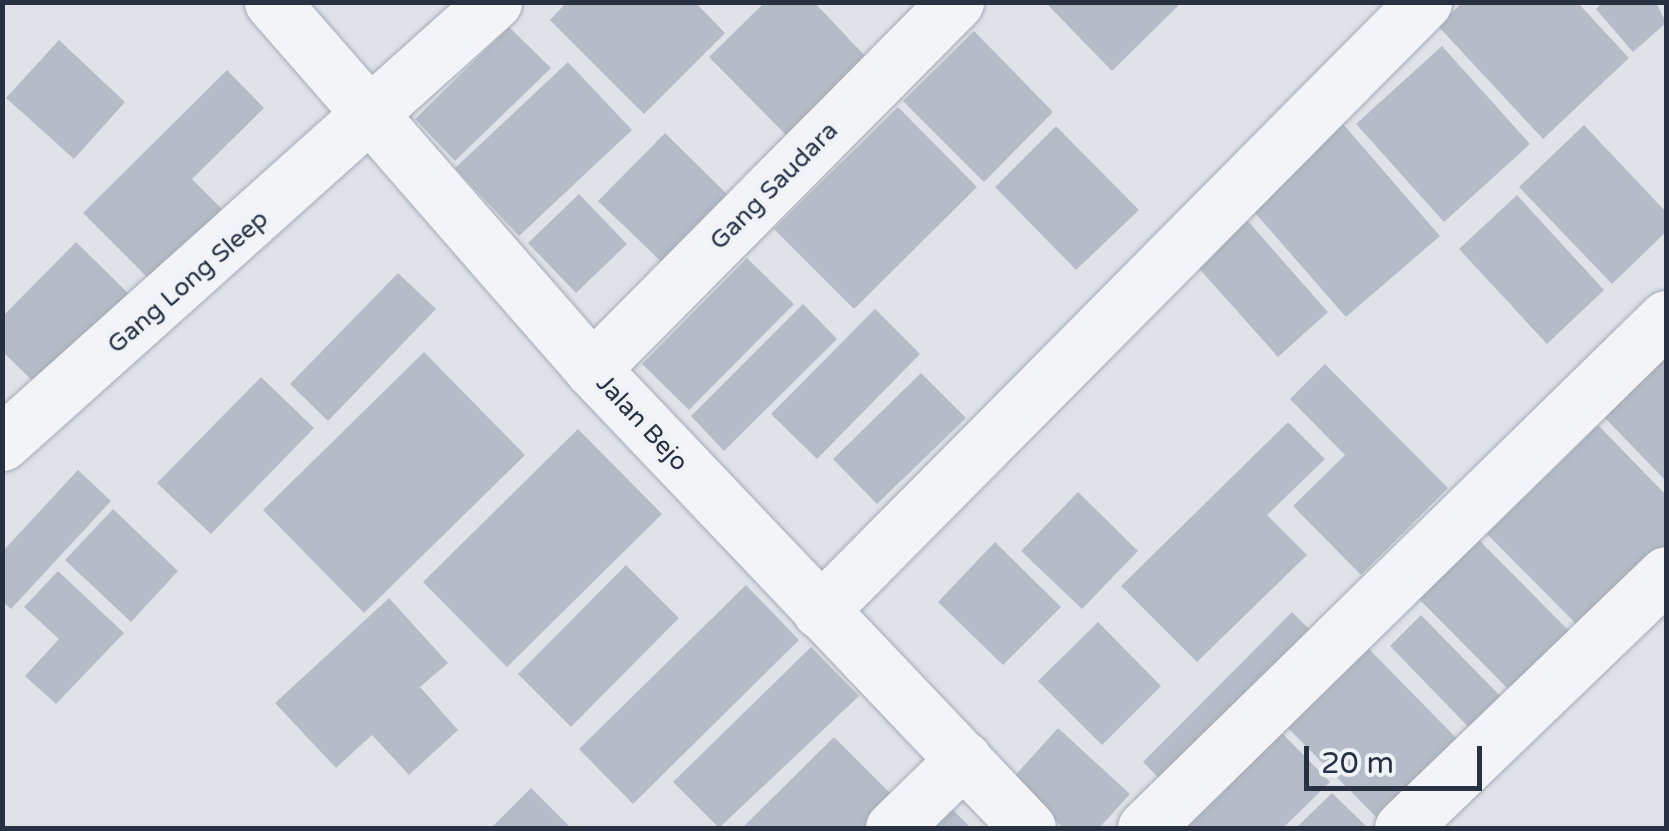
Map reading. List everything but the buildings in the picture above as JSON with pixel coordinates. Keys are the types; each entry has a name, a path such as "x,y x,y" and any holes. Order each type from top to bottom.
{"street":[{"name":"Jalan Bejo","path":"272,2 592,370 1028,828"},
{"name":"Gang Long Sleep","path":"2,444 373,120 494,2"},
{"name":"Gang Saudara","path":"592,370 956,2"},
{"path":"820,611 1424,2"},
{"path":"1145,828 1666,318"},
{"path":"1402,828 1666,574"},
{"path":"893,828 964,759"}]}
